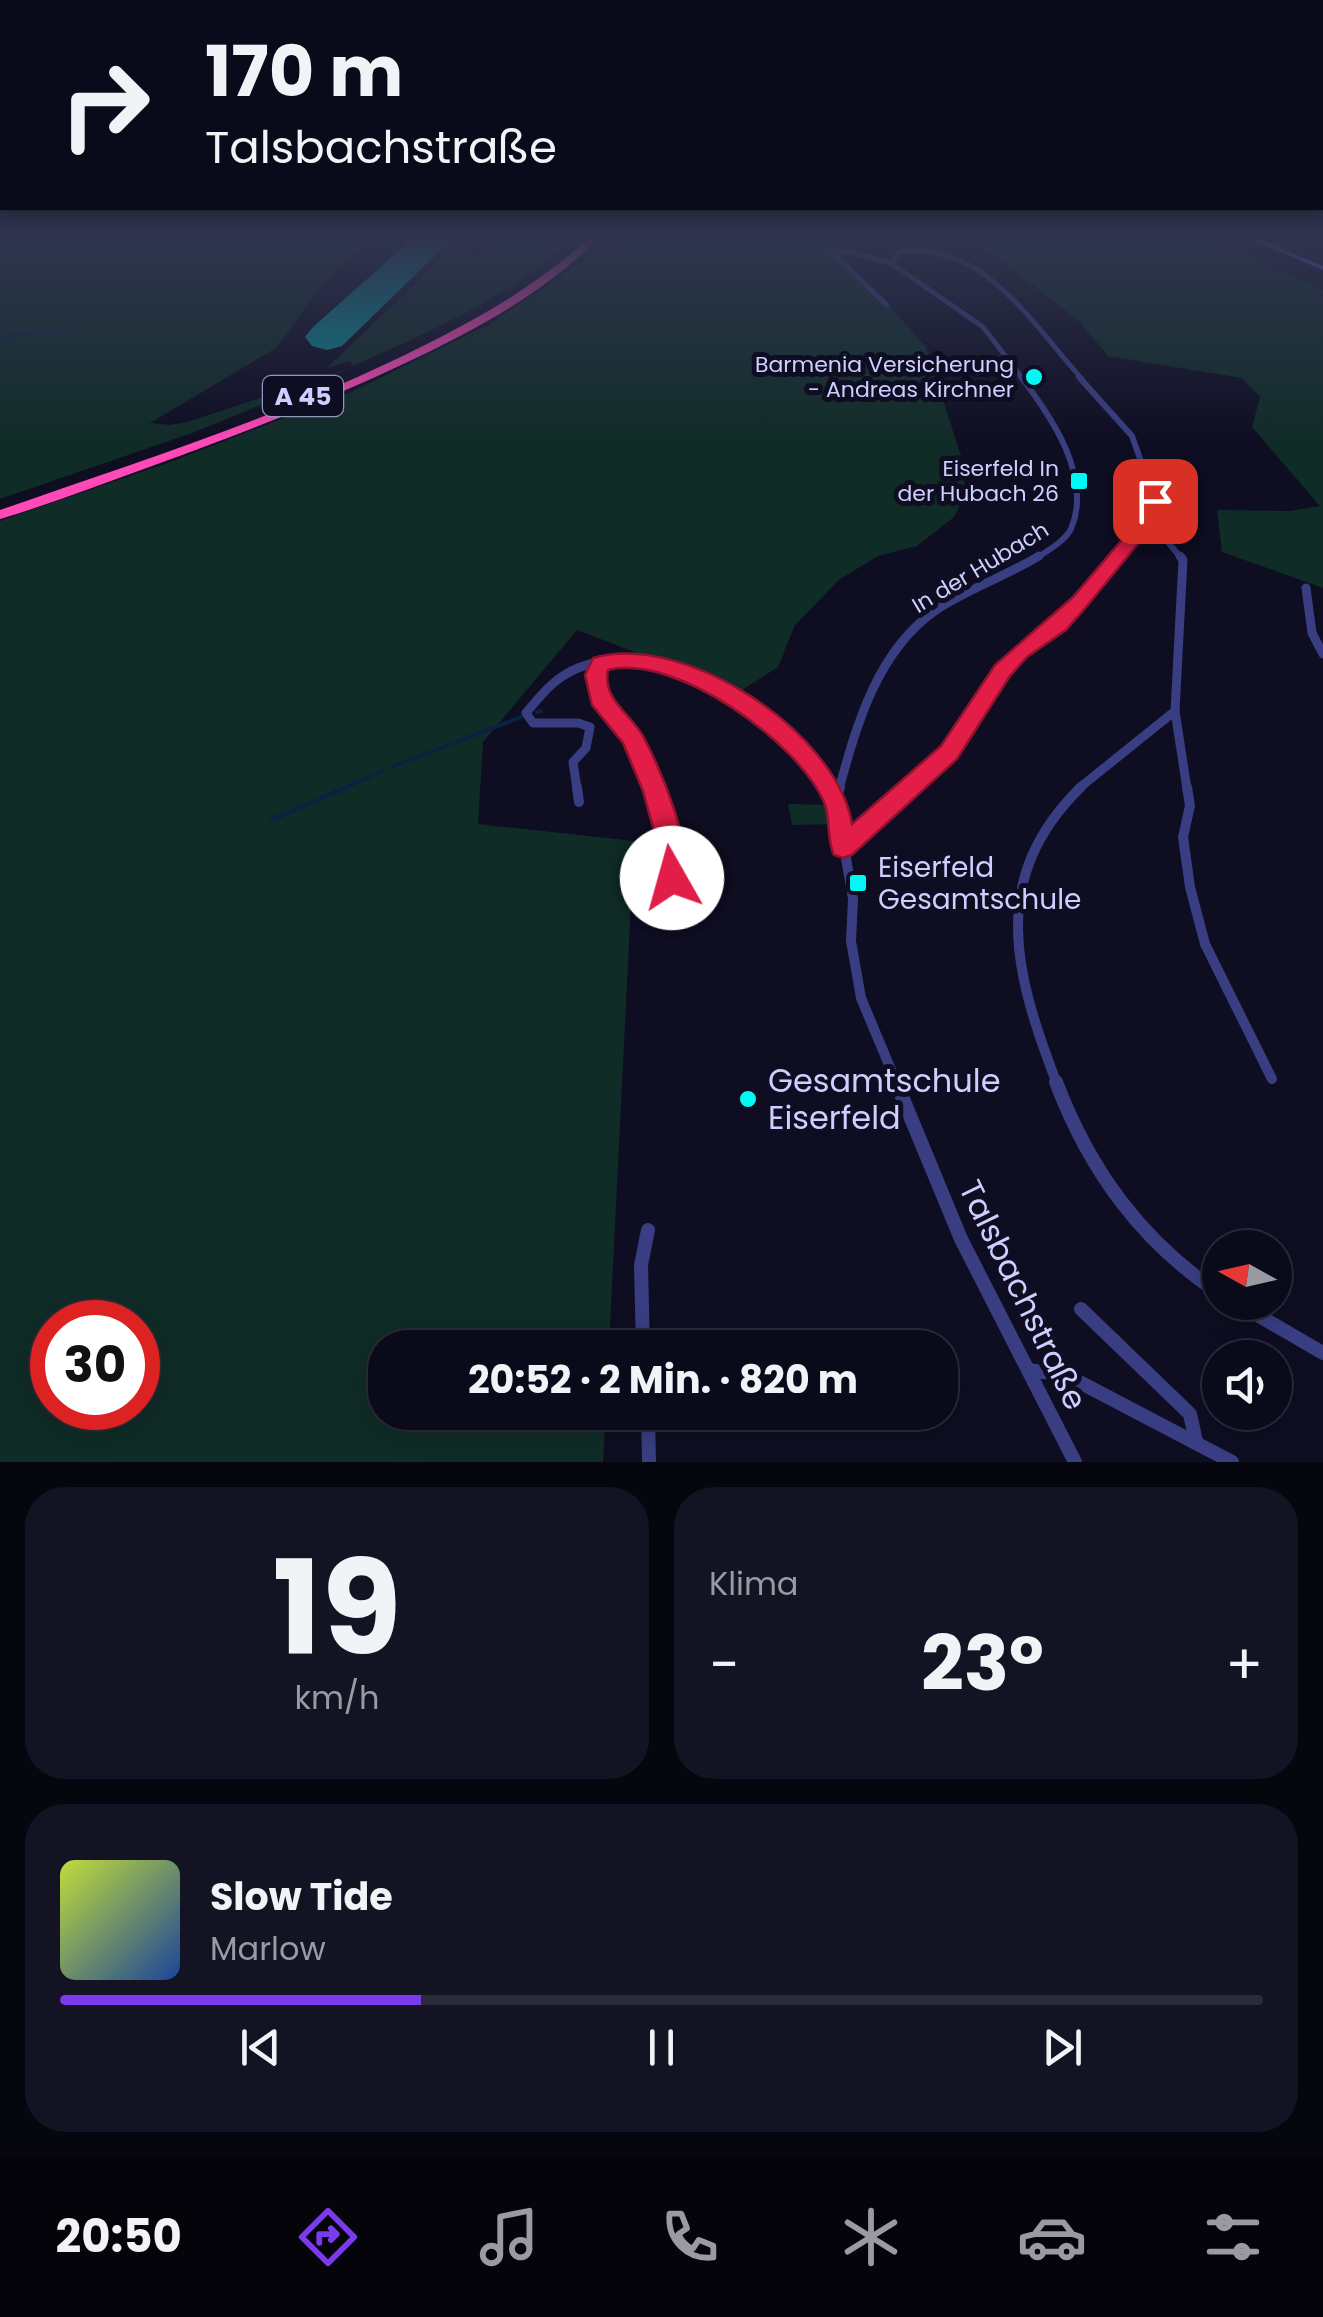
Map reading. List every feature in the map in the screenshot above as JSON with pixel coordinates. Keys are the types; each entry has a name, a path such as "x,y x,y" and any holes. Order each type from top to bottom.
{"highway":[{"name":"A 45","path":"0,505 224,427 382,362 487,306"},
{"name":"A 45","path":"0,515 175,454 341,389 502,306"}],"street":[{"name":"In der Hubach","path":"836,800 858,720 890,658 910,632 938,610 1054,547 1070,531 1078,509 1062,441 1015,366 976,321 954,306"},
{"path":"843,847 949,752 1003,670 1020,652 1058,625 1140,530 1155,501 1132,436 1016,306"},
{"path":"1140,530 1168,541 1182,560 1178,613 1180,690 1175,711 1190,806 1183,836 1190,887 1206,944 1272,1079"},
{"path":"1306,588 1312,633 1323,654"},
{"name":"Talsbachstraße","path":"578,802 574,762 586,748 590,728 568,722 533,724 526,713 535,699 568,670 588,662 616,660 668,667 730,693 774,726 806,757 836,800 853,900 853,964 861,998 961,1239 1075,1462"},
{"path":"600,664 596,675 603,705 632,738 655,791 670,846 672,878"},
{"path":"1175,711 1059,807 1037,838 1017,920 1020,961 1060,1086 1104,1182 1169,1259 1202,1282"},
{"path":"642,1330 640,1265 648,1230"},
{"path":"1081,1309 1190,1414 1196,1441"},
{"path":"1265,1320 1323,1354"},
{"path":"1028,1370 1066,1375 1232,1462"},
{"path":"649,1430 650,1462"}],"green space":[{"path":"0,306 306,306 276,348 150,423 191,421 350,368 195,432 0,499"},
{"path":"392,306 476,306 353,366 350,361 327,368"},
{"path":"516,306 890,306 926,347 962,459 966,493 954,517 917,546 878,556 840,579 795,625 778,667 739,692 577,630 483,742 478,824 634,841 610,1330 368,1330 368,1430 605,1430 603,1462 0,1462 0,521 173,461 351,392 488,325"},
{"path":"1060,306 1323,306 1323,588 1222,552 1217,510 1290,511 1320,506 1252,427 1260,397 1242,378 1108,356 1080,322"},
{"path":"788,804 832,805 836,824 792,825"}],"waterway":[{"path":"0,338 44,331 79,333"},
{"path":"537,712 541,711"},
{"path":"392,767 521,717"},
{"path":"342,789 383,771"},
{"path":"273,819 347,787"}],"runway":[{"path":"327,337 361,306"}],"place":[{"name":"Barmenia Versicherung - Andreas Kirchner","path":"1034,377"},
{"name":"Eiserfeld In der Hubach 26","path":"1079,481"},
{"name":"Eiserfeld Gesamtschule","path":"858,883"},
{"name":"Gesamtschule Eiserfeld","path":"748,1099"}],"route":[{"path":"672,878 670,846 655,791 632,738 603,705 596,675 600,664 616,660 668,667 699,678 730,693 774,726 806,757 836,800 843,847 949,752 1003,670 1080,602 1140,530 1155,501"}]}
